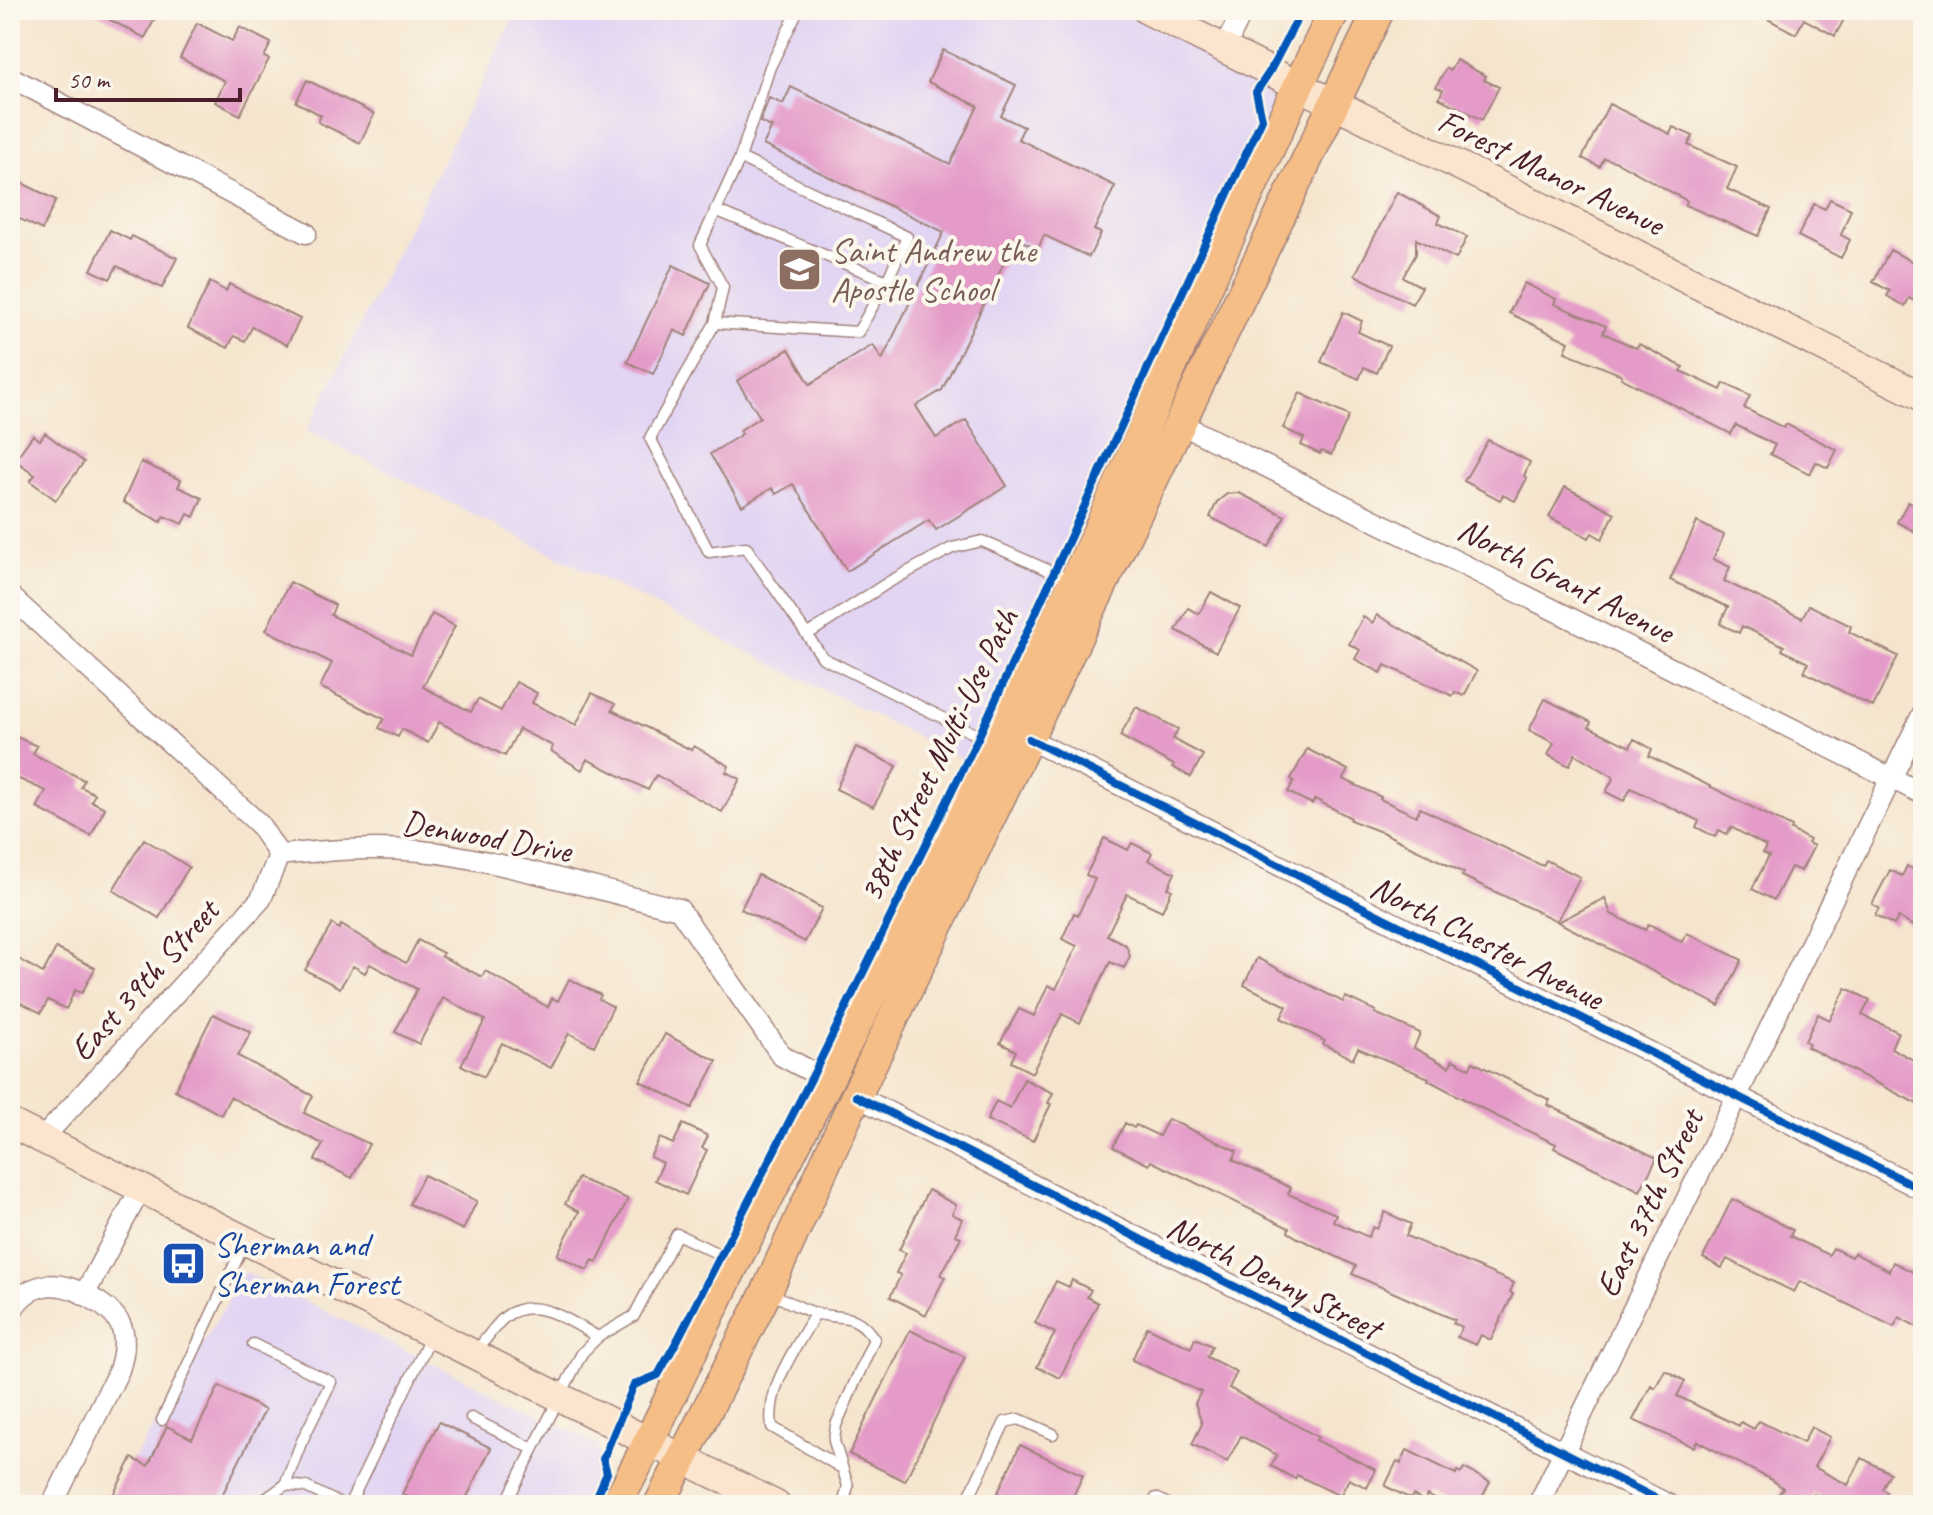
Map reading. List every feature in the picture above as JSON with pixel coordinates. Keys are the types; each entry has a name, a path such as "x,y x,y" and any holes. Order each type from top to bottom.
{"main road":[{"name":"Forest Manor Avenue","path":"1147,10 1923,397"},
{"path":"616,1505 735,1262 997,745 1335,10"},
{"path":"659,1505 767,1291 856,1096 1379,10"},
{"path":"10,1123 776,1505"}],"street":[{"path":"1224,49 1243,10"},
{"path":"10,77 306,233"},
{"name":"North Grant Avenue","path":"1181,424 1923,794"},
{"path":"10,596 259,824 279,855"},
{"name":"East 37th Street","path":"1538,1505 1923,713"},
{"name":"North Chester Avenue","path":"1029,739 1923,1190"},
{"name":"Denwood Drive","path":"279,855 377,849 457,856 679,909 782,1056 829,1081"},
{"name":"East 39th Street","path":"42,1139 261,899 279,855"},
{"name":"North Denny Street","path":"856,1096 1669,1505"},
{"path":"84,1295 141,1188"},
{"path":"10,1314 14,1305 28,1293 56,1284 109,1307 123,1332 125,1351 119,1370 52,1505"}],"lane":[{"path":"798,10 770,67 740,158 700,245 723,287 715,323 650,438 709,552 746,547 823,658 997,745"},
{"path":"715,323 858,332 907,237 740,158"},
{"path":"715,210 887,281"},
{"path":"808,634 889,582 952,548 982,541 1074,582"},
{"path":"505,1505 582,1353 598,1337 634,1316 677,1234 735,1262"},
{"path":"162,1420 246,1240"},
{"path":"767,1291 815,1314 846,1316 866,1327 874,1339 836,1425 834,1441 848,1486 843,1505"},
{"path":"474,1353 504,1318 522,1308 536,1308 560,1315 598,1337"},
{"path":"815,1314 775,1386 769,1410 772,1427 840,1467"},
{"path":"349,1505 433,1333"},
{"path":"253,1344 331,1382 301,1443 285,1485 261,1505"},
{"path":"471,1418 533,1449"},
{"path":"965,1505 1005,1422 1019,1419 1053,1434"},
{"path":"285,1485 306,1487 343,1505"},
{"path":"1152,1505 1156,1498 1170,1505"}],"shaded area":[{"name":"Saint Andrew the Apostle School","path":"518,10 1119,10 1286,94 1292,108 966,761 307,431"},
{"path":"245,1272 599,1445 600,1478 586,1505 107,1505"}],"building":[{"path":"91,10 159,10 145,38"},
{"path":"1751,10 1849,10 1835,36 1804,19 1796,34"},
{"path":"197,23 232,41 240,27 271,43 264,57 269,59 240,115 215,102 225,81 180,58"},
{"path":"943,50 1016,85 1001,116 1024,127 1018,139 1115,186 1094,230 1101,233 1089,257 1044,235 1038,249 1016,238 942,390 916,406 936,438 966,420 1007,486 936,530 929,520 847,571 793,484 776,494 772,488 742,506 710,454 742,434 740,430 760,417 737,381 789,349 810,384 873,345 882,360 944,232 763,145 772,127 760,122 769,98 783,104 791,87 950,164 978,106 928,82"},
{"path":"1456,60 1486,76 1484,80 1499,87 1482,120 1439,98 1443,90 1436,87 1446,68 1450,71"},
{"path":"307,80 374,114 360,143 318,122 321,115 296,102"},
{"path":"1609,104 1670,134 1673,127 1693,136 1688,145 1737,167 1727,189 1771,209 1758,236 1685,205 1687,201 1617,162 1604,158 1600,167 1582,158"},
{"path":"10,177 56,200 42,230 10,214"},
{"path":"1397,192 1441,216 1438,223 1467,237 1456,259 1416,239 1416,254 1403,277 1422,287 1412,304 1355,275"},
{"path":"1830,199 1851,209 1841,235 1850,240 1841,258 1798,236 1814,204 1825,209"},
{"path":"110,230 130,240 132,236 177,258 162,288 117,266 110,279 91,270"},
{"path":"1890,250 1923,267 1923,305 1909,298 1905,306 1887,296 1890,291 1873,282"},
{"path":"673,265 710,283 686,336 674,330 653,374 627,362"},
{"path":"210,282 226,291 229,284 300,319 287,345 252,327 245,341 234,336 228,348 188,328"},
{"path":"1524,283 1556,299 1554,304 1606,326 1603,333 1636,348 1639,344 1683,367 1681,371 1721,390 1724,383 1750,396 1744,408 1784,428 1786,424 1837,450 1828,468 1816,462 1810,474 1770,454 1775,445 1736,425 1731,434 1621,378 1622,375 1565,352 1569,342 1509,313"},
{"path":"1343,312 1362,321 1358,332 1389,346 1377,373 1364,367 1359,379 1321,362"},
{"path":"1300,393 1349,416 1331,455 1322,451 1320,454 1301,445 1304,438 1283,428"},
{"path":"45,433 84,462 56,500 30,481 35,475 15,460 33,435 40,440"},
{"path":"1488,440 1530,462 1524,476 1527,478 1515,501 1503,495 1500,500 1464,481"},
{"path":"141,462 181,480 178,487 202,498 194,517 188,514 183,524 164,516 161,522 123,502"},
{"path":"1565,487 1615,513 1602,539 1592,533 1589,538 1549,517"},
{"path":"1239,493 1285,516 1269,547 1210,517 1217,502 1227,494"},
{"path":"1908,502 1923,509 1923,536 1897,522"},
{"path":"1697,522 1724,535 1713,559 1730,567 1724,581 1802,618 1809,605 1851,626 1849,632 1898,656 1873,707 1804,672 1808,663 1782,650 1784,646 1742,626 1739,633 1720,624 1728,607 1670,580"},
{"path":"290,582 335,605 331,615 411,655 432,614 455,626 423,687 471,712 478,699 501,711 516,682 537,693 532,703 576,725 592,693 615,704 612,710 691,750 694,746 729,766 726,772 740,779 722,812 656,775 648,790 587,759 582,770 551,751 553,746 519,729 505,756 439,722 428,743 402,729 398,737 379,728 384,719 320,687 332,663 266,630"},
{"path":"1211,592 1240,608 1216,652 1176,630 1188,608 1199,614"},
{"path":"1377,615 1477,671 1464,696 1455,692 1453,696 1385,665 1381,673 1355,659 1360,650 1349,644 1363,617 1373,623"},
{"path":"1545,699 1591,722 1589,727 1630,747 1634,739 1652,749 1649,756 1792,827 1791,830 1810,840 1808,843 1814,846 1801,871 1791,867 1774,900 1752,889 1769,856 1763,853 1766,846 1731,827 1727,834 1719,830 1715,837 1696,827 1699,821 1631,788 1624,801 1606,792 1614,777 1575,754 1569,766 1548,755 1554,743 1529,730"},
{"path":"1136,707 1178,729 1173,739 1203,755 1191,777 1120,736"},
{"path":"10,734 37,746 33,754 84,780 81,787 95,794 91,801 105,808 91,836 37,808 46,791 10,775"},
{"path":"856,747 897,766 873,807 836,789"},
{"path":"1307,749 1348,770 1343,779 1416,816 1420,808 1543,866 1546,860 1580,877 1557,921 1462,876 1464,873 1384,833 1350,820 1315,799 1312,804 1288,792 1294,781 1291,779"},
{"path":"1104,838 1128,850 1132,843 1152,853 1148,860 1175,873 1168,888 1172,890 1162,911 1127,894 1107,935 1126,945 1130,956 1124,968 1110,962 1080,1023 1062,1014 1032,1073 1011,1062 1016,1051 1000,1043 1019,1009 1034,1016 1048,985 1056,989 1077,946 1062,939 1074,913 1078,915 1095,879 1086,875"},
{"path":"144,839 189,867 159,918 113,890"},
{"path":"1907,866 1923,875 1923,908 1913,926 1898,917 1894,925 1875,915 1879,908 1872,904 1890,870 1902,876"},
{"path":"758,875 822,908 805,942 741,909"},
{"path":"1605,898 1611,914 1645,930 1649,924 1682,942 1687,933 1742,960 1719,1006 1558,922"},
{"path":"332,924 339,929 341,925 406,963 418,940 443,953 441,956 482,977 485,971 548,1007 552,998 558,1001 569,979 601,995 599,999 613,1007 594,1046 569,1033 551,1068 502,1043 484,1077 461,1065 485,1020 443,998 419,1044 395,1032 417,989 370,964 365,973 353,966 340,988 305,970"},
{"path":"56,948 95,968 82,993 75,990 66,1009 48,1000 41,1013 10,997 10,954 43,973"},
{"path":"1257,958 1343,1002 1346,997 1420,1033 1414,1048 1449,1067 1453,1060 1469,1068 1473,1062 1550,1100 1548,1105 1657,1158 1640,1191 1554,1148 1556,1144 1496,1116 1429,1078 1358,1048 1353,1059 1323,1044 1325,1041 1281,1018 1287,1006 1244,985"},
{"path":"1846,988 1870,1000 1862,1015 1898,1032 1891,1048 1923,1065 1923,1107 1807,1047 1809,1044 1805,1041 1818,1014 1830,1020"},
{"path":"213,1014 251,1032 238,1056 313,1096 304,1113 369,1144 352,1178 315,1160 323,1144 230,1097 221,1115 175,1090"},
{"path":"665,1034 717,1061 692,1108 640,1081"},
{"path":"1024,1079 1053,1093 1033,1141 987,1120 996,1101 1010,1108"},
{"path":"1168,1119 1237,1151 1233,1160 1291,1188 1288,1194 1336,1214 1333,1221 1368,1237 1373,1227 1377,1229 1385,1212 1411,1224 1406,1236 1514,1283 1510,1292 1513,1294 1491,1340 1481,1335 1476,1345 1457,1337 1462,1327 1453,1323 1455,1320 1352,1274 1356,1266 1298,1238 1288,1232 1289,1228 1151,1161 1149,1165 1113,1147 1125,1123 1159,1136"},
{"path":"683,1124 708,1136 702,1148 707,1150 686,1195 655,1180 663,1163 650,1157 660,1138 673,1144"},
{"path":"424,1175 477,1201 463,1230 409,1204"},
{"path":"578,1178 628,1199 597,1262 593,1260 587,1270 557,1255 579,1212 565,1204"},
{"path":"928,1190 956,1205 952,1214 962,1219 955,1235 961,1237 941,1275 945,1277 926,1315 890,1297 901,1275 896,1273 906,1253 899,1250"},
{"path":"1732,1199 1793,1230 1790,1236 1829,1255 1833,1248 1851,1257 1854,1253 1889,1271 1893,1262 1923,1277 1923,1330 1899,1317 1894,1327 1800,1281 1794,1292 1727,1259 1722,1268 1703,1258"},
{"path":"1072,1280 1091,1290 1087,1297 1098,1303 1060,1378 1037,1367 1055,1333 1035,1323 1056,1281 1069,1287"},
{"path":"1147,1327 1191,1348 1195,1338 1212,1346 1207,1357 1237,1372 1229,1388 1318,1437 1316,1440 1376,1470 1367,1488 1349,1479 1340,1496 1297,1475 1295,1479 1271,1466 1277,1455 1241,1436 1227,1462 1192,1444 1202,1424 1195,1403 1201,1392 1132,1360"},
{"path":"910,1330 965,1357 905,1481 849,1454"},
{"path":"1665,1370 1685,1381 1677,1396 1739,1426 1741,1422 1754,1429 1759,1421 1803,1443 1811,1427 1830,1437 1814,1467 1848,1485 1862,1458 1890,1473 1882,1489 1887,1492 1881,1503 1885,1505 1835,1505 1814,1494 1808,1505 1799,1505 1779,1494 1783,1488 1772,1480 1697,1441 1694,1447 1633,1420 1651,1385 1655,1388"},
{"path":"219,1386 265,1410 217,1505 108,1505 132,1458 148,1466 167,1426 192,1439"},
{"path":"439,1422 491,1448 463,1505 425,1505 402,1494"},
{"path":"1020,1445 1083,1475 1069,1505 992,1505"},
{"path":"1407,1450 1456,1474 1464,1468 1490,1482 1478,1505 1447,1505 1427,1495 1424,1501 1413,1495 1411,1499 1385,1486 1397,1461 1401,1463"}],"cycle path":[{"name":"38th Street Multi-Use Path","path":"593,1505 607,1473 603,1459 634,1385 658,1375 678,1339 814,1073 979,736 1262,119 1256,92 1302,10"},
{"path":"1029,739 1923,1190"},
{"path":"856,1096 1669,1505"}],"place":[{"name":"Saint Andrew the Apostle School","path":"800,270"},
{"name":"Sherman and Sherman Forest","path":"183,1264"}]}
